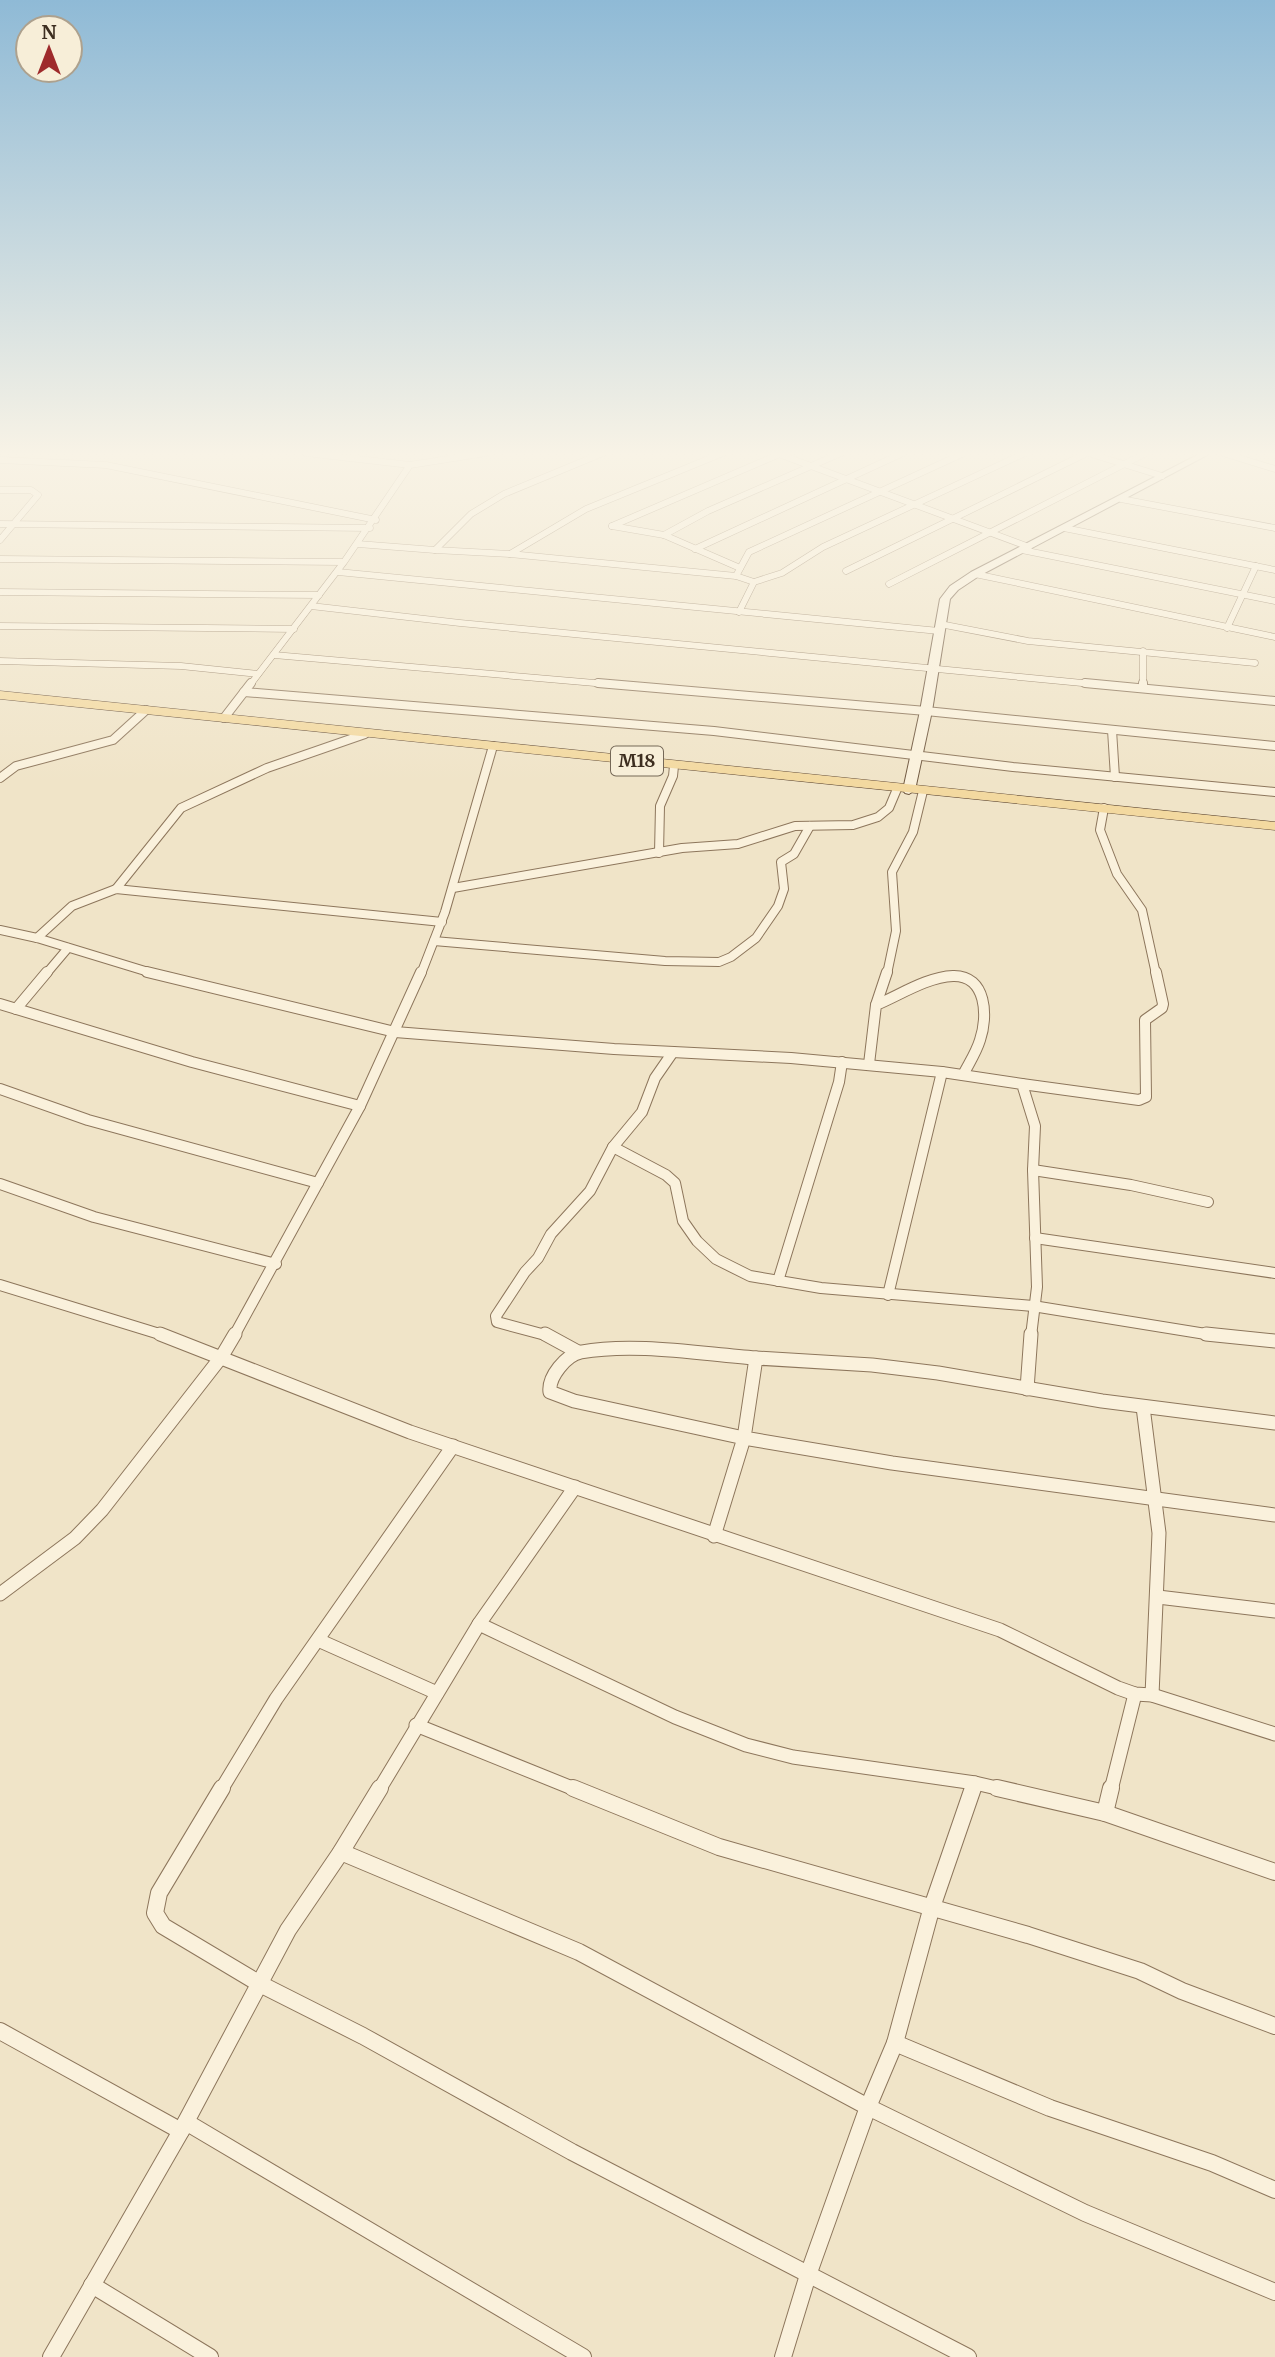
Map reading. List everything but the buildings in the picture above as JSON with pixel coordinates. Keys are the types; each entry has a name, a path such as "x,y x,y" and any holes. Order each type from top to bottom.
{"main road":[{"name":"M18","path":"0,695 1275,826"}],"street":[{"path":"224,718 343,563"},
{"path":"602,563 736,576 754,582 782,575 795,563"},
{"path":"728,563 740,568"},
{"path":"736,576 743,563"},
{"path":"846,571 862,563"},
{"path":"889,584 929,563"},
{"path":"869,1063 876,1005 885,983 896,931 892,872 913,832 910,790 945,599 954,588 996,563"},
{"path":"1095,563 1275,601"},
{"path":"1241,563 1275,570"},
{"path":"1227,628 1256,566"},
{"path":"338,572 739,612 940,628 1028,641 1255,663"},
{"path":"975,574 1275,637"},
{"path":"739,612 754,582"},
{"path":"0,592 319,595"},
{"path":"311,606 474,625 1275,701"},
{"path":"0,626 294,629"},
{"path":"1143,651 1143,688"},
{"path":"274,655 926,711 1275,746"},
{"path":"0,661 181,666 258,674"},
{"path":"244,692 714,731 1115,777 1275,792"},
{"path":"0,778 16,766 113,740 146,710"},
{"path":"1112,730 1115,777"},
{"path":"116,889 181,808 267,768 365,734"},
{"path":"0,1594 88,1525 222,1356 276,1264 360,1106 442,922 493,746"},
{"path":"659,853 660,806 673,776 674,766"},
{"path":"453,888 703,845 738,844 772,831 810,826 853,825 878,817 910,790"},
{"path":"0,930 37,938 126,967 395,1032 869,1063 1139,1100 1146,1097 1145,1020 1162,1008 1163,1004 1142,910 1117,874 1100,831 1104,808"},
{"path":"434,941 665,961 719,962 731,957 756,938 778,906 784,889 781,862 794,854 810,826"},
{"path":"37,938 70,905 83,898 116,889 442,922"},
{"path":"16,1009 68,948"},
{"path":"876,1005 950,976 967,977 974,981 981,994 982,1033 963,1075"},
{"path":"0,1004 192,1062 360,1106"},
{"path":"673,1052 654,1078 642,1112 613,1146 590,1191 551,1234 538,1258 525,1272 496,1316 497,1322 547,1335 578,1352 638,1349 872,1365 939,1373 1143,1407 1275,1423"},
{"path":"778,1281 839,1082 842,1062"},
{"path":"888,1295 942,1072"},
{"path":"1022,1084 1035,1126 1033,1170 1037,1287 1033,1306 1027,1389"},
{"path":"0,1089 88,1120 318,1183"},
{"path":"613,1146 666,1175 675,1183 683,1221 709,1254 750,1276 888,1295 1033,1306 1215,1336 1275,1341"},
{"path":"1033,1170 1131,1185 1208,1202"},
{"path":"0,1184 94,1217 276,1264"},
{"path":"1035,1238 1275,1273"},
{"path":"0,1285 222,1356 453,1446 713,1536 1000,1630 1118,1689 1153,1695 1275,1734"},
{"path":"578,1352 555,1373 549,1385 550,1392 612,1410 744,1438 892,1463 1275,1515"},
{"path":"713,1536 744,1438 756,1358"},
{"path":"1143,1407 1159,1533 1153,1695"},
{"path":"453,1446 276,1699 159,1893 155,1913 163,1926 260,1984 363,2036 572,2152 968,2357"},
{"path":"51,2357 183,2127 288,1930 341,1852 479,1624 575,1487"},
{"path":"1158,1597 1275,1611"},
{"path":"479,1624 675,1717 746,1745 793,1757 975,1783 1105,1813 1275,1872"},
{"path":"318,1640 437,1693"},
{"path":"1105,1813 1135,1694"},
{"path":"416,1725 719,1847 931,1910 1028,1935 1140,1971 1182,1991 1275,2026"},
{"path":"783,2357 808,2275 868,2106 895,2043 931,1910 975,1783"},
{"path":"341,1852 579,1952 868,2106 1085,2213 1275,2292"},
{"path":"0,2031 183,2127 583,2357"},
{"path":"895,2043 1050,2108 1212,2163 1275,2190"},
{"path":"92,2285 210,2357"}]}
